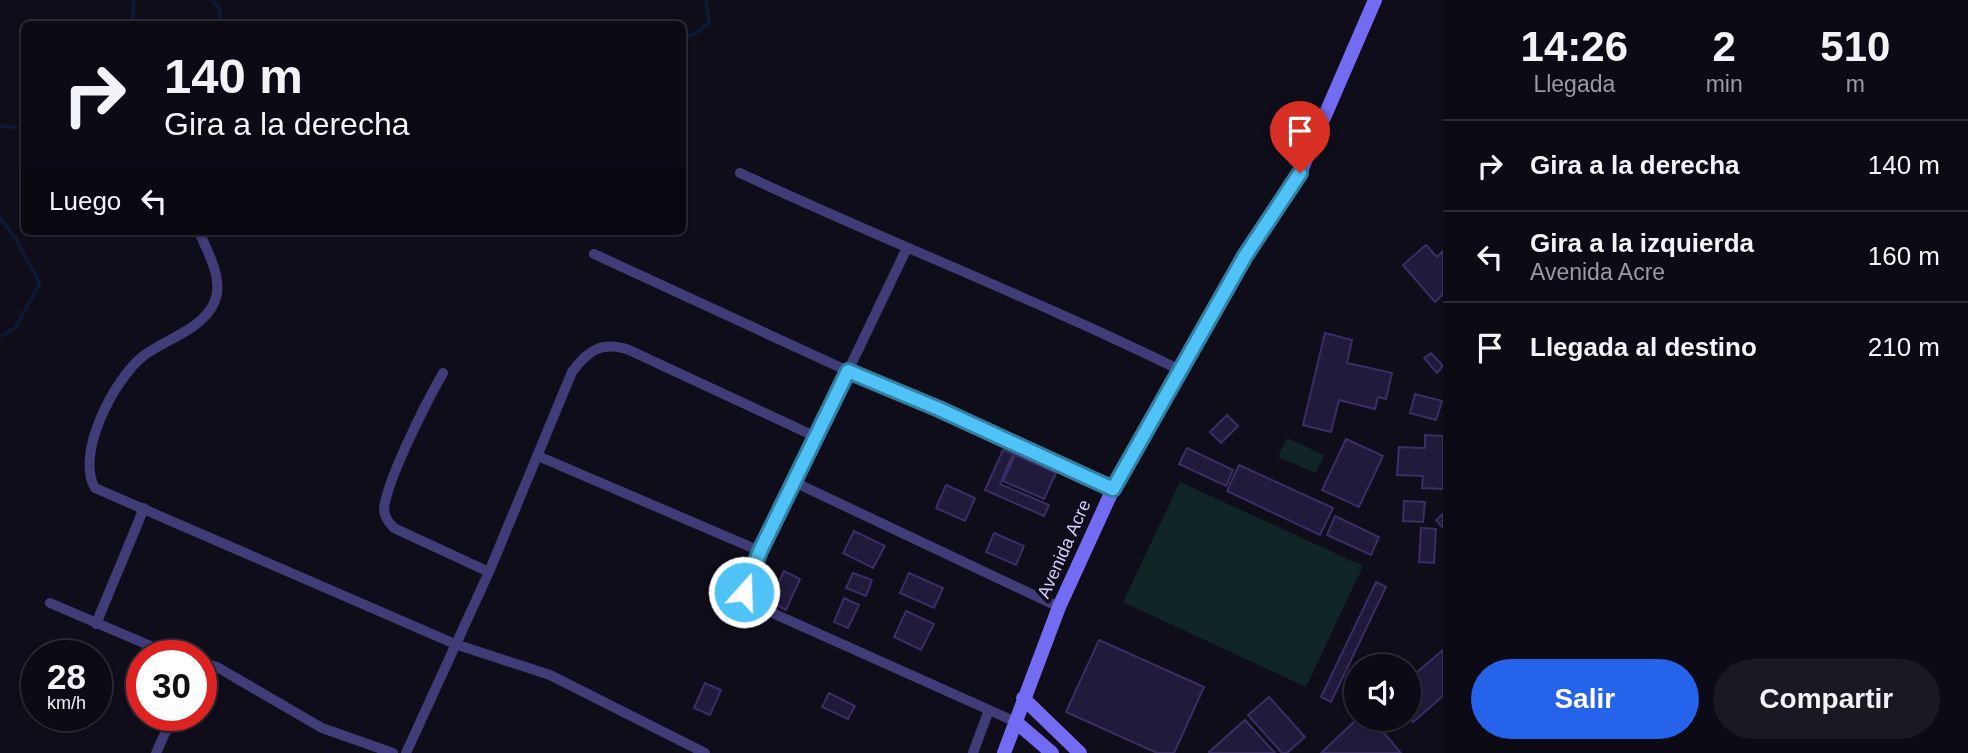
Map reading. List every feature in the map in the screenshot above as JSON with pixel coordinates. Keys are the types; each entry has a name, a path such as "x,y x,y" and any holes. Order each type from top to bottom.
{"main road":[{"name":"Avenida Acre","path":"1004,753 1059,607 1113,489 1245,256 1300,173 1375,0"},
{"path":"1023,698 1080,753"},
{"path":"1016,722 1052,753"}],"street":[{"path":"740,173 907,248 1080,321 1180,370"},
{"path":"201,235 217,276 218,288 214,304 201,320 140,358 125,375 102,415 90,458 91,481 95,488 455,644 550,674 705,753"},
{"path":"907,248 814,436 760,551 744,592 755,604 1016,722"},
{"path":"594,254 1113,489"},
{"path":"406,753 489,572 572,372 590,351 607,345 645,357 814,436"},
{"path":"443,373 392,484 384,509 385,517 394,528 489,572"},
{"path":"538,456 760,551"},
{"path":"794,482 1059,607"},
{"path":"96,624 144,508"},
{"path":"50,603 135,640"},
{"path":"217,667 322,728 393,753"},
{"path":"973,753 989,710"},
{"path":"156,753 166,731"}],"green space":[{"path":"1287,438 1324,455 1316,473 1278,457"},
{"path":"1180,482 1363,566 1306,687 1123,602"}],"building":[{"path":"1426,245 1437,257 1443,251 1443,294 1435,302 1403,265"},
{"path":"1325,333 1352,340 1347,363 1392,373 1386,399 1378,397 1375,409 1339,400 1331,432 1303,425"},
{"path":"1431,353 1443,366 1437,373 1424,358"},
{"path":"1415,394 1442,401 1436,420 1410,413"},
{"path":"1227,415 1238,426 1221,443 1210,432"},
{"path":"1425,435 1443,436 1443,489 1422,488 1423,476 1397,475 1399,447 1425,448"},
{"path":"1346,439 1383,456 1359,507 1322,490"},
{"path":"1187,448 1233,470 1226,486 1179,464"},
{"path":"1003,450 1013,454 1000,484 1049,505 1044,516 985,490"},
{"path":"1015,455 1056,473 1044,499 1003,481"},
{"path":"1239,465 1333,508 1320,535 1227,491"},
{"path":"946,485 975,498 965,521 936,508"},
{"path":"1404,501 1425,502 1423,522 1403,521"},
{"path":"1443,514 1443,528 1436,520"},
{"path":"1335,516 1379,537 1371,555 1327,535"},
{"path":"1421,528 1436,529 1434,563 1419,562"},
{"path":"854,531 885,546 873,568 843,553"},
{"path":"994,533 1024,546 1016,565 986,552"},
{"path":"784,571 800,579 786,610 770,602"},
{"path":"853,573 872,580 866,596 846,588"},
{"path":"909,573 943,588 934,608 900,593"},
{"path":"1376,582 1386,587 1354,654 1344,654 1344,675 1331,702 1321,697"},
{"path":"844,598 859,605 848,628 834,622"},
{"path":"906,611 934,624 921,650 894,637"},
{"path":"1099,640 1204,687 1174,753 1157,753 1066,712"},
{"path":"1443,650 1443,696 1421,715 1421,669"},
{"path":"705,683 721,690 710,715 694,708"},
{"path":"829,693 855,706 848,719 822,707"},
{"path":"1269,697 1305,737 1287,753 1282,753 1248,715"},
{"path":"1245,720 1275,753 1209,753 1209,752"},
{"path":"1344,731 1382,731 1401,753 1321,753"}],"waterway":[{"path":"132,21 134,0"},
{"path":"212,0 219,7 221,21"},
{"path":"686,36 692,35 709,24 706,0"},
{"path":"0,126 21,128"},
{"path":"0,218 16,239 40,284 15,328 0,337"}],"route":[{"path":"744,592 760,551 814,436 848,371 939,409 1113,489 1245,256 1300,173"}]}
